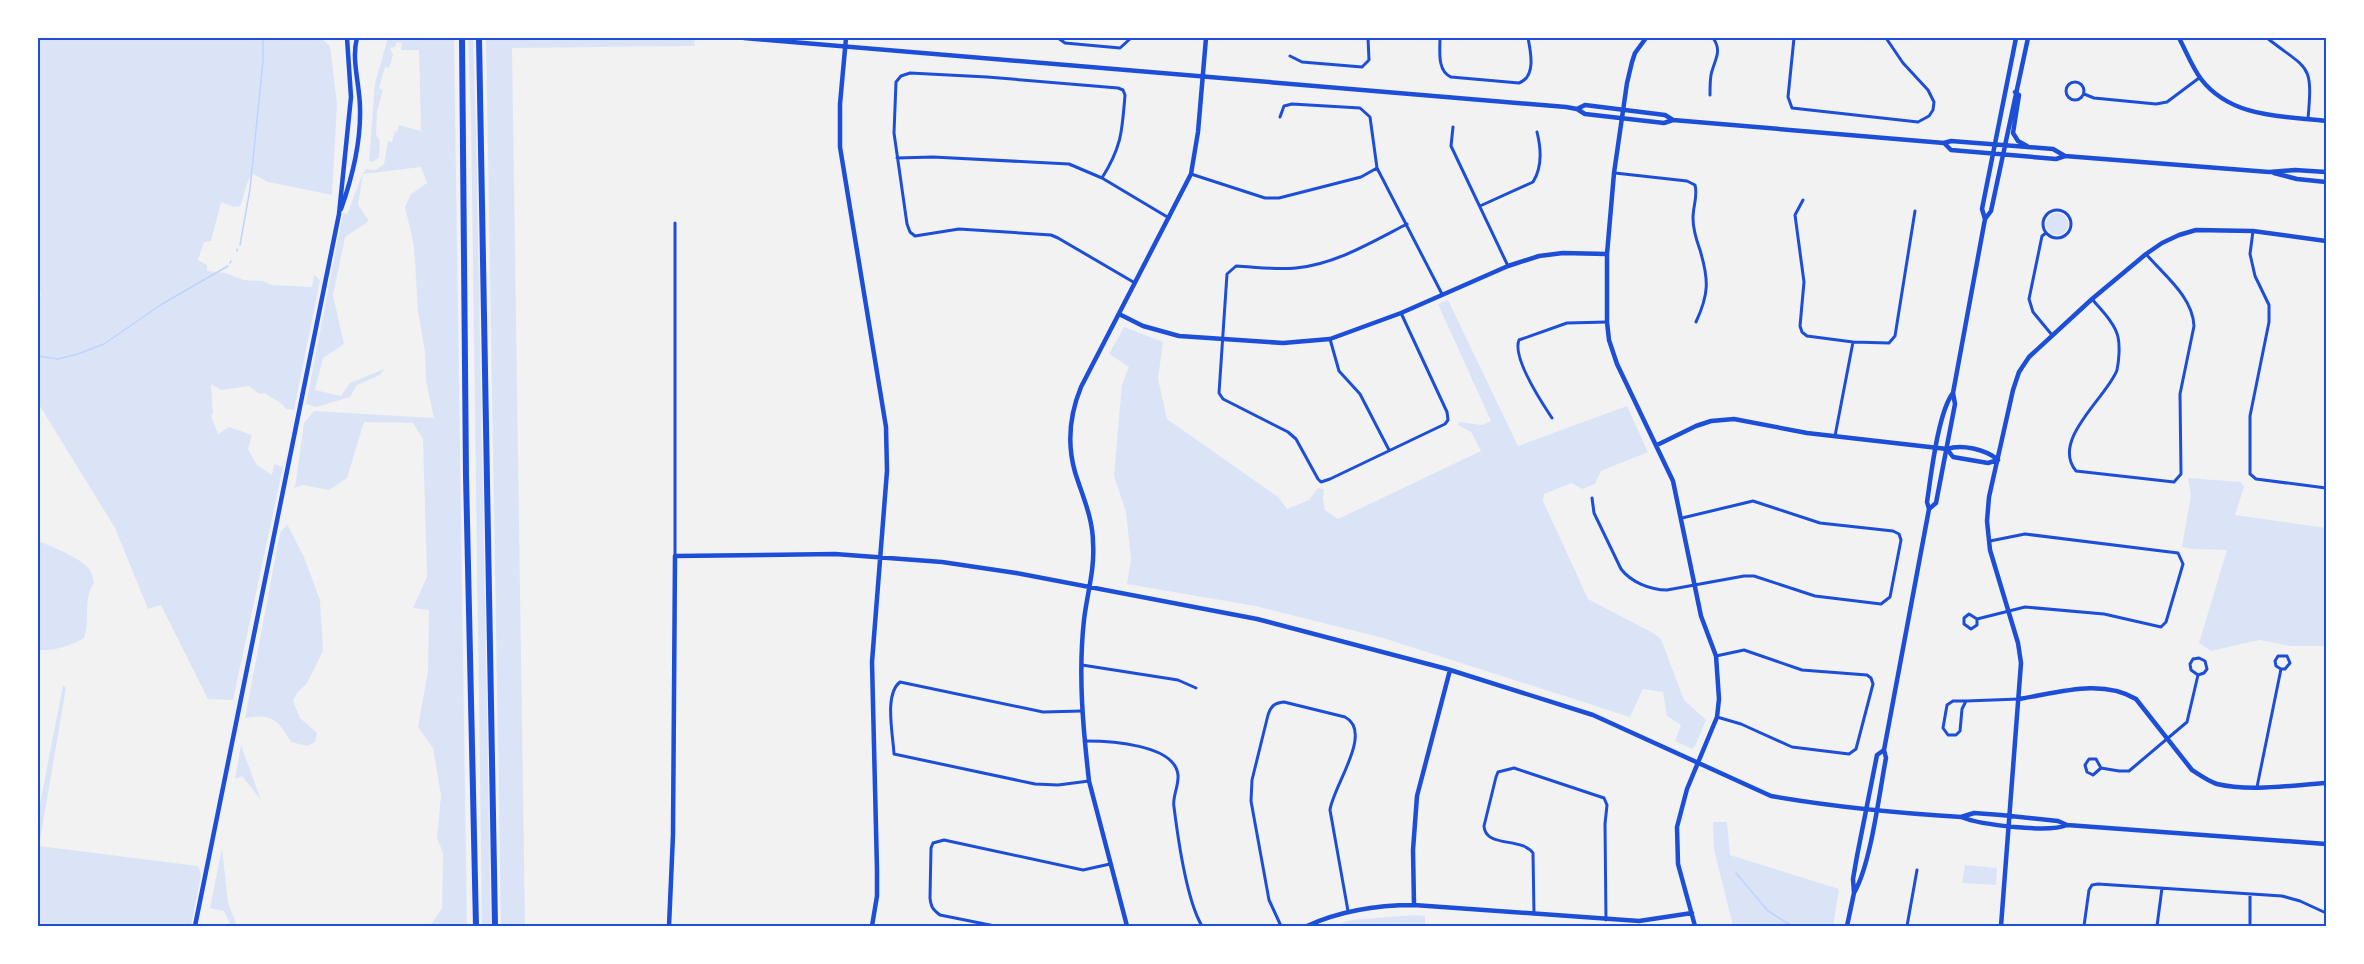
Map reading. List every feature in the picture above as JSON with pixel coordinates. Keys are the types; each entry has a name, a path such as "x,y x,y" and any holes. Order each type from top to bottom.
{"highway":[{"path":"462,38 466,476 476,927"},
{"path":"479,38 495,927"}],"street":[{"path":"195,927 339,214 351,97 347,38"},
{"path":"339,214 350,185 360,110 357,38"},
{"path":"744,38 1577,109 1585,114 1664,123 1673,120 1944,144 1952,141 2053,150"},
{"path":"846,38 840,147 886,427 887,471 872,662 877,874 877,896 872,927"},
{"path":"1058,38 1065,43 1120,48 1131,38"},
{"path":"1127,927 1089,781 1082,711 1082,665 1084,620 1090,588 1093,535 1073,461 1072,421 1081,387 1191,174 1206,38"},
{"path":"1290,56 1302,62 1362,67 1368,60 1368,38"},
{"path":"1440,38 1441,69 1444,74 1451,77 1519,83 1526,81 1529,75 1528,38"},
{"path":"1646,38 1632,62 1614,173 1607,254 1607,322 1609,340 1617,364 1670,472 1701,616 1716,656 1719,699 1717,717 1687,789 1677,827 1678,864 1695,927"},
{"path":"1710,95 1711,74 1719,55 1713,38"},
{"path":"1794,38 1788,97 1792,108 1910,122 1923,120 1933,110 1932,96 1903,63 1886,38"},
{"path":"1985,219 1982,209 2016,38"},
{"path":"1929,509 1936,503 1955,404 1953,393 1985,219 1991,211 2028,38"},
{"path":"2179,38 2200,77 2209,88 2236,107 2265,115 2326,121"},
{"path":"2267,38 2307,69 2312,84 2308,119"},
{"path":"1102,178 1115,158 1122,136 1125,95 1123,90 987,77 910,73 901,76 896,82 894,133 910,232 915,236 958,229 1051,236 1136,283"},
{"path":"2084,94 2094,98 2156,104 2167,102 2200,77"},
{"path":"2078,82 2083,86 2084,94 2080,99 2074,100 2069,97 2067,89 2072,83 2078,82"},
{"path":"2015,92 2019,95 2013,130 2016,140 2027,146 2053,150 2065,156 2269,172 2295,170 2326,172"},
{"path":"1280,117 1284,106 1292,104 1360,108 1370,117 1377,168 1442,294"},
{"path":"1577,109 1586,105 1665,115 1673,120"},
{"path":"1453,127 1451,146 1508,266"},
{"path":"1480,206 1533,182 1537,176 1540,146 1537,132"},
{"path":"1944,144 1952,150 2056,159 2065,156"},
{"path":"897,158 933,157 1069,164 1102,178 1170,218"},
{"path":"1191,174 1265,198 1279,198 1361,177 1377,168"},
{"path":"2269,172 2297,179 2326,182"},
{"path":"1614,173 1687,181 1695,185 1697,191 1693,218 1694,233 1708,282 1707,293 1696,322"},
{"path":"1803,200 1795,215 1804,282 1800,326 1802,332 1807,336 1853,342 1889,343 1895,336 1916,211"},
{"path":"2056,210 2067,216 2070,228 2065,235 2057,238 2046,233 2043,225 2048,213 2056,210"},
{"path":"669,927 673,835 675,223"},
{"path":"1401,313 1447,412 1448,420 1445,424 1330,479 1321,482 1318,479 1296,438 1223,399 1219,393 1227,274 1231,269 1236,266 1295,268 1318,265 1348,254 1407,224"},
{"path":"2001,927 2019,699 2020,653 1988,541 1987,521 1989,497 2019,372 2029,357 2052,335 2092,299 2162,243 2196,230 2253,231 2326,241"},
{"path":"2253,231 2250,254 2255,276 2269,306 2269,322 2250,416 2250,474 2256,479 2326,488"},
{"path":"2046,233 2042,236 2029,299 2033,312 2052,335"},
{"path":"1119,314 1161,332 1179,336 1222,337 1283,343 1330,339 1401,313 1508,266 1539,256 1563,253 1607,254"},
{"path":"2092,299 2113,325 2118,337 2116,370 2109,384 2083,417 2069,455 2071,465 2076,471 2174,482 2181,474 2180,394 2194,326 2192,308 2146,254"},
{"path":"1552,418 1540,400 1518,353 1519,340 1567,323 1607,322"},
{"path":"1330,339 1339,371 1360,394 1389,450"},
{"path":"1835,436 1853,342"},
{"path":"1854,893 1861,880 1886,758 1884,750 1929,509 1927,502 1947,401 1953,393"},
{"path":"1657,445 1696,426 1723,419 1835,436 1937,448 1947,449 1955,446 1990,453 1998,460"},
{"path":"1947,449 1953,457 1988,463 1998,460"},
{"path":"1592,498 1594,513 1621,569 1626,576 1657,590 1754,576 1815,596 1881,604 1890,597 1900,540 1899,534 1893,531 1821,523 1753,501 1681,519"},
{"path":"1977,619 1977,625 1971,629 1964,624 1964,618 1969,614 1977,619 2025,606 2104,614 2161,627 2166,622 2183,564 2183,559 2178,553 2025,534 1988,541"},
{"path":"675,556 834,554 948,563 1016,573 1257,619 1450,670 1593,715 1771,796 1793,801 1875,811 1961,817 1973,822 2058,829 2067,825"},
{"path":"1716,656 1744,650 1802,670 1867,675 1872,678 1873,684 1856,749 1849,754 1792,747 1741,724 1717,717"},
{"path":"2284,654 2290,663 2285,669 2281,669 2276,666 2275,661 2278,656 2284,654"},
{"path":"2199,658 2205,661 2207,669 2198,675 2191,670 2190,664 2193,659 2199,658"},
{"path":"1082,665 1178,680 1196,688"},
{"path":"2257,787 2281,669"},
{"path":"1414,905 1413,840 1417,796 1450,670"},
{"path":"2101,768 2129,771 2187,722 2198,675"},
{"path":"1082,711 1043,712 900,682 893,687 890,697 894,754 1035,784 1058,785 1089,781"},
{"path":"1966,701 1962,709 1960,731 1951,736 1945,733 1943,728 1947,705 1950,702 1966,701 2019,699 2092,687 2124,691 2136,699 2192,770 2217,784 2257,787 2326,783"},
{"path":"1281,927 1269,900 1251,801 1252,780 1268,715 1271,707 1277,703 1284,702 1345,717 1353,721 1356,728 1357,735 1352,754 1332,797 1329,817 1348,911"},
{"path":"1086,741 1117,741 1141,746 1165,758 1176,769 1178,776 1173,804 1192,908 1202,927"},
{"path":"1847,927 1854,893 1853,879 1877,755 1884,750"},
{"path":"2089,759 2096,759 2101,768 2093,775 2087,772 2085,765 2089,759"},
{"path":"1534,914 1533,853 1525,846 1488,837 1484,832 1496,777 1498,772 1504,769 1514,768 1604,798 1607,805 1605,824 1606,920"},
{"path":"1961,817 1974,813 2058,821 2067,825 2326,844"},
{"path":"995,927 940,915 931,906 931,848 933,843 944,840 1083,870 1110,864"},
{"path":"1907,927 1917,870"},
{"path":"2084,927 2089,891 2092,885 2291,898 2326,913"},
{"path":"2157,927 2162,888"},
{"path":"2250,894 2250,927"},
{"path":"1307,927 1348,911 1380,906 1414,905 1639,921 1692,913"}],"shaded area":[{"path":"38,38 321,38 330,46 337,104 332,195 268,182 253,174 248,181 240,206 234,207 221,202 211,241 204,242 198,260 207,265 207,271 226,273 243,280 263,281 272,285 312,287 314,275 320,280 294,410 286,409 265,393 259,394 249,386 221,390 211,384 213,413 211,416 218,434 229,427 252,435 248,449 257,465 272,475 274,464 283,467 233,700 208,699 161,605 148,609 115,528 38,403 38,298 41,294 38,285"},
{"path":"388,38 454,38 467,926 430,926 442,908 443,853 437,838 441,795 433,748 418,727 428,671 429,610 413,608 427,577 423,439 413,423 364,422 347,478 329,490 303,485 295,488 304,423 314,411 434,418 426,381 414,246 405,207 411,194 427,183 421,167 363,174 358,205 369,221 345,237 333,295 344,344 323,358 315,390 341,396 350,383 384,369 380,375 357,385 350,397 316,407 306,404 343,213 347,214 363,173 366,169 376,170 384,164 388,141 392,142 395,132 391,130 397,132 399,125 421,131 419,50 401,50 402,43 397,42 395,47 390,48 393,55 389,68 385,67 379,88 383,90 377,111 376,135 380,141 379,157 373,162 369,161 375,83"},
{"path":"468,38 473,38 476,127 491,926 482,926"},
{"path":"486,38 694,38 695,46 512,48 525,926 501,926"},
{"path":"2057,213 2065,216 2068,224 2065,232 2057,235 2049,232 2046,224 2049,216"},
{"path":"1448,300 1518,446 1627,406 1648,452 1601,471 1595,484 1582,489 1572,483 1544,494 1543,501 1588,599 1661,639 1684,700 1706,720 1692,749 1675,741 1681,725 1667,716 1663,692 1643,689 1630,717 1383,638 1255,606 1127,584 1131,559 1126,512 1114,476 1122,384 1129,367 1109,354 1124,327 1163,342 1158,379 1167,419 1278,497 1287,509 1309,500 1318,488 1324,489 1325,510 1338,519 1481,451 1471,432 1458,425 1459,422 1482,425 1491,421 1438,304"},
{"path":"2188,478 2241,482 2244,487 2235,515 2326,528 2326,646 2291,646 2259,640 2211,651 2199,643 2227,550 2182,547 2191,495"},
{"path":"287,524 304,557 320,600 323,651 307,683 293,701 300,718 317,733 315,742 307,746 291,742 278,723 273,720 262,717 245,718 280,533"},
{"path":"38,541 85,565 91,572 94,583 88,597 84,638 68,646 50,650 38,650"},
{"path":"63,685 66,688 39,846 198,866 201,875 191,926 38,926 38,814"},
{"path":"241,745 261,800 242,776 235,779"},
{"path":"1713,822 1727,822 1730,855 1839,889 1833,926 1733,926 1714,850"},
{"path":"222,848 228,903 237,926 231,926 224,911 210,908"},
{"path":"1965,865 1997,868 1996,885 1962,883"},
{"path":"1425,916 1425,926 1333,926 1351,920"}],"waterway":[{"path":"240,245 250,189 263,61 263,38"},
{"path":"38,356 58,359 104,344 162,304 228,266"},
{"path":"1736,873 1768,911 1792,926"}]}
